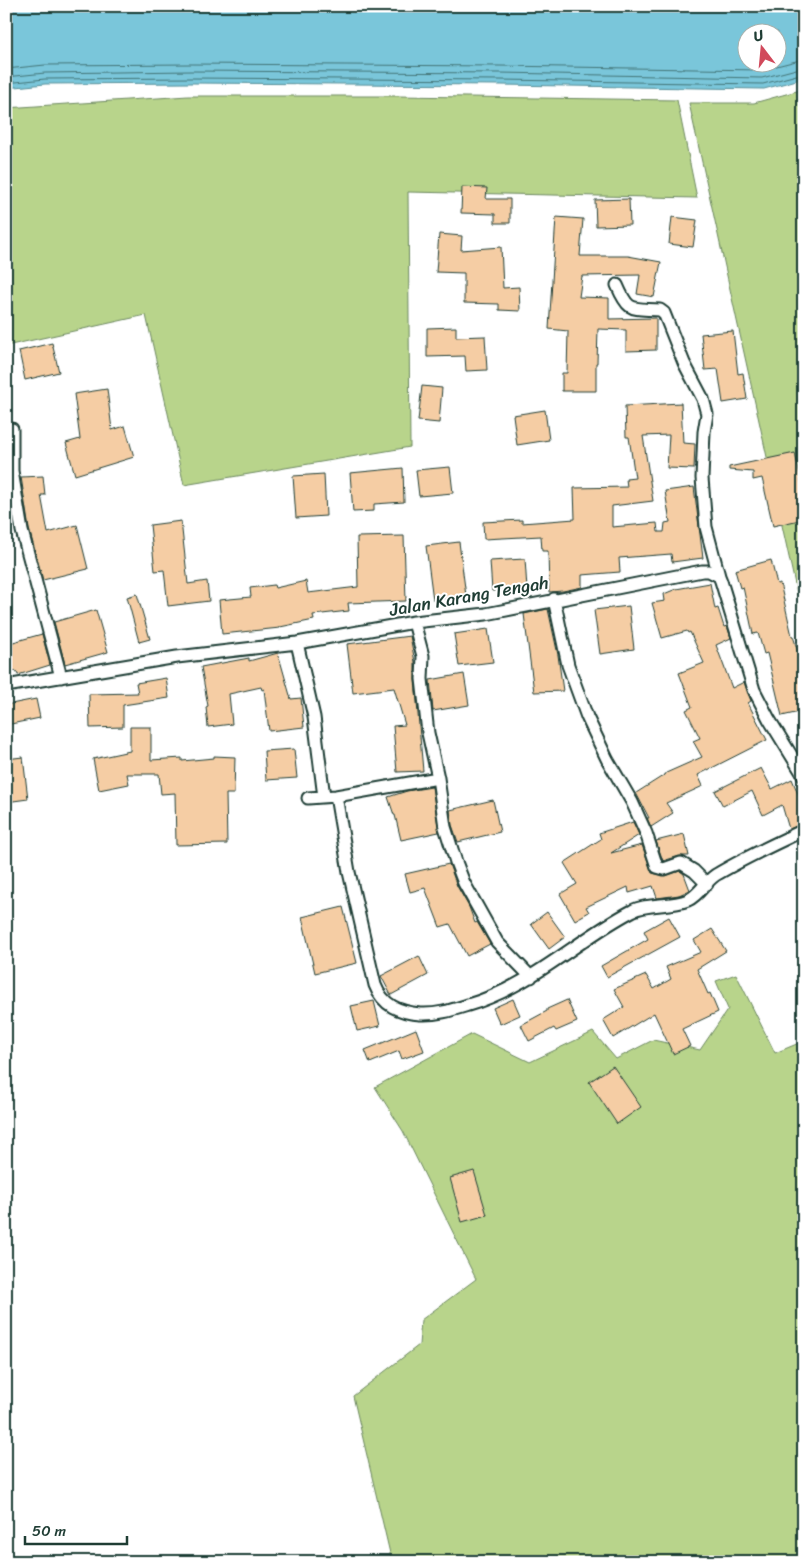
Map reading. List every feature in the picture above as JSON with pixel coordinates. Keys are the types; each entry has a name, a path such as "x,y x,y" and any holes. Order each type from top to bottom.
{"street":[{"path":"617,286 624,301 631,308 660,310 664,313 684,363 703,399 706,414 702,478 706,527 719,576 754,690 769,719 804,776"},
{"path":"12,429 12,470 22,531 61,677"},
{"name":"Jalan Karang Tengah","path":"6,686 177,657 297,643 414,622 486,614 702,571 709,571 719,576"},
{"path":"554,599 568,665 587,717 607,759 635,808 646,833 657,868 682,863 694,871 707,884"},
{"path":"414,622 423,656 422,679 426,722 438,778 445,827 464,883 497,942 531,977"},
{"path":"297,643 314,717 324,797"},
{"path":"308,798 336,796 438,778"},
{"path":"336,796 349,872 369,962 378,993 389,1006 398,1011 411,1013 446,1012 484,1000 531,977 634,909 686,901 693,897 716,874 804,830"}],"green space":[{"path":"804,89 804,607 800,607 689,103 754,103"},
{"path":"188,96 397,96 677,100 697,198 408,192 410,447 184,485 146,315 6,346 6,108"},
{"path":"736,974 775,1053 804,1041 804,1562 392,1562 353,1396 419,1345 421,1320 476,1279 403,1131 375,1087 472,1034 530,1062 593,1032 616,1059 653,1040 700,1050 728,1009 716,981"}],"water":[{"path":"6,6 804,6 804,78 764,89 500,85 45,84 6,88"}],"building":[{"path":"462,187 487,188 486,199 510,199 510,223 495,223 495,214 461,213"},
{"path":"629,199 630,225 596,226 595,200"},
{"path":"556,217 583,219 580,256 628,256 661,262 654,297 637,294 640,275 582,276 579,297 609,298 609,319 656,318 656,350 626,351 626,330 598,329 596,391 562,391 562,373 567,373 568,331 549,329"},
{"path":"672,217 697,220 693,247 669,244"},
{"path":"439,234 462,236 461,250 501,247 503,288 519,287 520,311 499,310 499,304 464,303 464,273 436,272"},
{"path":"456,327 456,337 485,336 487,370 466,371 465,356 427,357 427,328"},
{"path":"733,331 738,374 743,373 747,399 723,403 718,369 705,370 701,334"},
{"path":"52,343 59,372 25,380 19,351"},
{"path":"422,386 442,388 439,423 418,421"},
{"path":"107,389 112,430 125,426 134,457 75,475 66,443 80,439 74,394"},
{"path":"681,403 683,443 695,444 694,469 667,468 669,435 643,436 653,501 612,506 612,527 657,523 658,532 664,532 665,523 670,522 665,491 694,487 703,558 672,562 671,554 619,558 620,572 582,575 582,587 549,592 548,551 542,551 541,536 484,539 483,522 522,520 522,523 575,519 574,488 627,487 626,479 635,478 629,437 626,437 625,406"},
{"path":"545,410 549,440 517,445 513,415"},
{"path":"795,453 804,495 804,519 773,526 762,478 753,480 753,472 729,470 729,467"},
{"path":"450,467 453,493 419,496 416,470"},
{"path":"403,468 404,502 374,504 374,511 353,512 350,473"},
{"path":"324,474 326,516 296,518 293,476"},
{"path":"43,476 45,495 41,495 48,533 77,525 88,569 43,580 29,529 21,477"},
{"path":"181,521 188,584 207,581 209,601 168,606 164,570 155,571 150,525"},
{"path":"404,536 406,601 348,603 349,611 313,615 314,620 280,628 222,634 219,600 251,597 250,588 274,585 275,588 306,581 308,593 358,587 357,537"},
{"path":"459,542 466,596 433,600 426,546"},
{"path":"525,559 527,589 492,591 490,561"},
{"path":"771,560 777,584 780,583 792,636 801,661 804,661 804,711 782,716 767,653 764,654 758,633 753,634 743,587 740,588 735,570"},
{"path":"710,583 715,609 718,608 724,627 727,626 731,638 716,645 732,688 744,682 751,701 748,703 767,740 698,775 703,786 666,803 673,813 651,827 647,818 649,818 636,793 666,773 702,757 693,741 700,738 686,710 692,707 679,673 704,663 690,632 688,633 687,631 662,638 652,603 665,601 664,594 676,589"},
{"path":"137,594 150,639 139,642 127,597"},
{"path":"629,606 634,649 600,654 594,610"},
{"path":"548,609 558,655 563,691 534,692 524,614"},
{"path":"96,610 108,652 65,664 54,622"},
{"path":"488,629 493,662 459,666 454,634"},
{"path":"42,634 50,665 18,675 16,671 6,674 6,644"},
{"path":"410,636 415,662 423,771 397,772 393,726 405,725 394,688 353,693 347,644"},
{"path":"278,653 291,699 301,698 304,727 269,731 264,689 262,690 261,687 229,694 232,724 208,727 206,707 208,706 201,667 249,658 249,661"},
{"path":"464,674 469,705 433,711 430,680"},
{"path":"166,678 169,698 123,705 123,727 90,728 89,694 138,693 136,683"},
{"path":"36,699 40,718 6,725 6,705"},
{"path":"130,727 151,727 151,760 182,758 182,761 214,758 214,756 235,757 234,794 226,794 227,844 176,845 175,793 161,794 159,774 127,774 129,784 99,790 93,759 130,751"},
{"path":"294,749 297,778 266,780 264,751"},
{"path":"23,757 28,799 6,802 6,759"},
{"path":"761,768 772,789 792,779 804,808 804,823 789,829 782,805 763,815 752,791 723,806 715,791"},
{"path":"432,787 439,832 401,840 388,797 407,791"},
{"path":"493,800 500,832 458,842 452,825 450,810"},
{"path":"633,822 639,835 611,853 642,845 652,873 666,876 680,871 684,874 690,890 679,895 657,898 653,886 629,893 628,887 586,907 589,912 575,920 560,894 577,884 564,863 601,839 599,833"},
{"path":"684,834 689,856 679,856 663,861 656,841"},
{"path":"449,864 457,886 469,907 475,923 477,922 490,944 467,956 450,924 440,927 425,888 410,892 405,874"},
{"path":"343,907 357,963 315,973 302,917"},
{"path":"547,912 565,937 549,949 531,924"},
{"path":"669,917 680,937 607,977 601,966 648,939 644,931"},
{"path":"712,929 726,951 697,969 718,1012 682,1029 690,1046 673,1054 654,1013 613,1038 603,1020 624,1007 614,989 646,975 654,989 671,979 666,967 701,952 694,940"},
{"path":"419,956 428,975 391,995 381,976"},
{"path":"513,999 520,1015 500,1024 493,1008"},
{"path":"567,1000 577,1022 556,1031 554,1028 529,1041 521,1025 547,1011 547,1009"},
{"path":"374,1001 380,1026 357,1031 351,1006"},
{"path":"416,1029 424,1051 402,1059 399,1051 370,1063 365,1050"},
{"path":"613,1066 641,1107 617,1124 589,1082"},
{"path":"474,1171 487,1215 462,1222 450,1178"}]}
